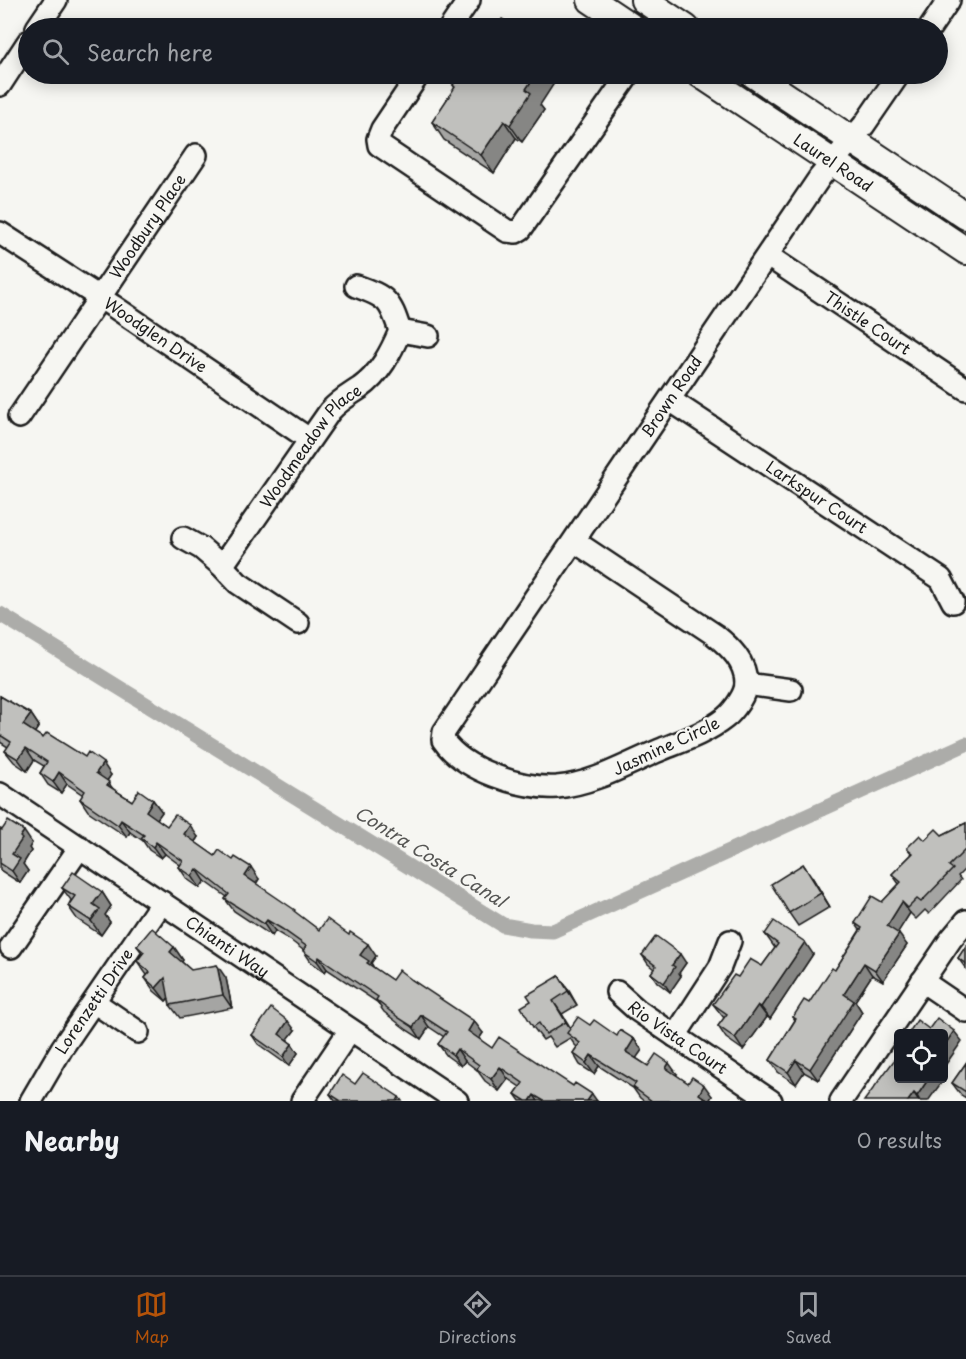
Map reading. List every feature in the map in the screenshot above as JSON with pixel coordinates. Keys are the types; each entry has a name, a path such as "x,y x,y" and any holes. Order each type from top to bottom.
{"main road":[{"path":"591,0 618,18"},
{"path":"644,0 671,18"},
{"name":"Laurel Road","path":"715,84 966,251"},
{"name":"Laurel Road","path":"768,84 966,216"}],"street":[{"path":"44,18 56,0"},
{"path":"457,18 469,0"},
{"path":"937,18 949,0"},
{"path":"0,85 18,57"},
{"path":"413,84 382,129 378,145 507,231 516,232 521,229 622,84"},
{"name":"Brown Road","path":"449,723 820,177 852,140 892,84"},
{"name":"Woodbury Place","path":"18,417 196,155"},
{"name":"Woodglen Drive","path":"0,233 309,439"},
{"name":"Thistle Court","path":"768,256 966,389"},
{"path":"356,286 376,293 392,307 400,331 428,336"},
{"name":"Woodmeadow Place","path":"222,566 309,439 341,399 360,388 371,378 391,353 400,331"},
{"name":"Larkspur Court","path":"670,400 941,579 952,602"},
{"path":"183,538 201,548 238,583 298,623"},
{"path":"574,542 731,647 741,664 746,684 791,690"},
{"name":"Jasmine Circle","path":"449,723 443,740 449,749 495,777 529,785 556,787 580,784 707,730 727,716 740,699 746,684"},
{"name":"Chianti Way","path":"0,794 457,1101"},
{"path":"11,947 80,847"},
{"name":"Lorenzetti Drive","path":"32,1101 62,1048 162,902"},
{"path":"841,1101 951,939 966,921"},
{"path":"675,1036 720,967 730,941"},
{"path":"922,981 966,1011"},
{"name":"Rio Vista Court","path":"617,992 636,1010 771,1101"},
{"path":"94,1002 138,1032"},
{"path":"302,1101 350,1030"}],"building":[{"path":"529,84 526,89 531,93 510,125 504,121 481,155 432,122 455,87 453,85"},
{"path":"0,696 31,714 23,725 43,738 47,733 85,757 88,752 103,763 96,773 109,782 107,785 132,801 139,790 153,800 146,811 167,826 175,815 190,825 184,834 215,856 219,850 233,860 235,857 251,867 245,876 295,910 319,930 327,919 349,935 350,932 368,944 360,955 369,961 367,963 392,980 399,970 474,1021 468,1031 492,1048 499,1037 573,1086 575,1083 592,1094 587,1101 544,1101 534,1095 530,1101 526,1101 515,1094 523,1083 500,1067 491,1079 477,1069 479,1065 457,1049 453,1055 438,1044 447,1032 421,1015 413,1027 376,1000 378,997 319,957 317,961 303,951 306,946 282,929 267,920 264,924 225,899 229,894 197,869 192,876 179,867 183,861 156,842 153,847 141,838 144,835 121,820 118,825 80,799 85,791 59,772 53,782 40,773 47,762 26,748 18,759 5,751 11,742 0,735"},
{"path":"8,821 24,831 20,837 22,839 12,854 20,859 12,871 0,863 0,829 2,830"},
{"path":"966,823 966,849 949,866 953,869 921,902 917,899 908,908 902,902 887,926 899,934 875,970 864,963 844,994 854,1001 810,1069 796,1060 788,1072 770,1060 796,1019 793,1017 804,1000 809,1003 832,968 835,970 862,928 855,923 872,896 882,902 901,882 892,874 913,853 907,848 920,835 925,840 936,829 942,835"},
{"path":"803,864 821,893 789,913 771,884"},
{"path":"73,872 102,892 93,904 100,909 91,921 68,906 75,896 62,888"},
{"path":"774,921 805,942 761,1007 758,1005 735,1038 718,1026 727,1014 713,1004 734,975 738,977 750,959 762,966 778,944 765,934"},
{"path":"152,928 174,947 170,952 191,970 217,965 223,995 170,1005 165,978 156,988 145,978 150,972 137,961 144,952 137,946"},
{"path":"656,936 680,954 672,965 675,967 664,983 651,973 656,966 642,955"},
{"path":"966,946 966,964 958,958"},
{"path":"559,976 568,991 553,1001 566,1022 546,1034 539,1023 533,1027 521,1007 531,1001 527,995"},
{"path":"271,1008 288,1021 279,1034 292,1044 283,1057 252,1035"},
{"path":"578,1017 590,1025 594,1020 617,1036 620,1030 634,1039 626,1052 648,1066 656,1054 669,1063 666,1068 688,1083 692,1077 704,1085 699,1094 709,1101 652,1101 633,1087 636,1083 591,1055 586,1063 573,1053 580,1043 567,1033"},
{"path":"937,1018 954,1031 948,1040 948,1029 929,1029"},
{"path":"917,1020 929,1029 911,1029"},
{"path":"894,1060 894,1083 926,1083 917,1096 914,1093 908,1101 864,1101"},
{"path":"966,1063 966,1092 952,1083"},
{"path":"363,1073 399,1097 397,1101 341,1101 330,1094 342,1075 355,1084"}],"waterway":[{"name":"Contra Costa Canal","path":"0,614 503,925 531,930 553,931 966,744"}]}
